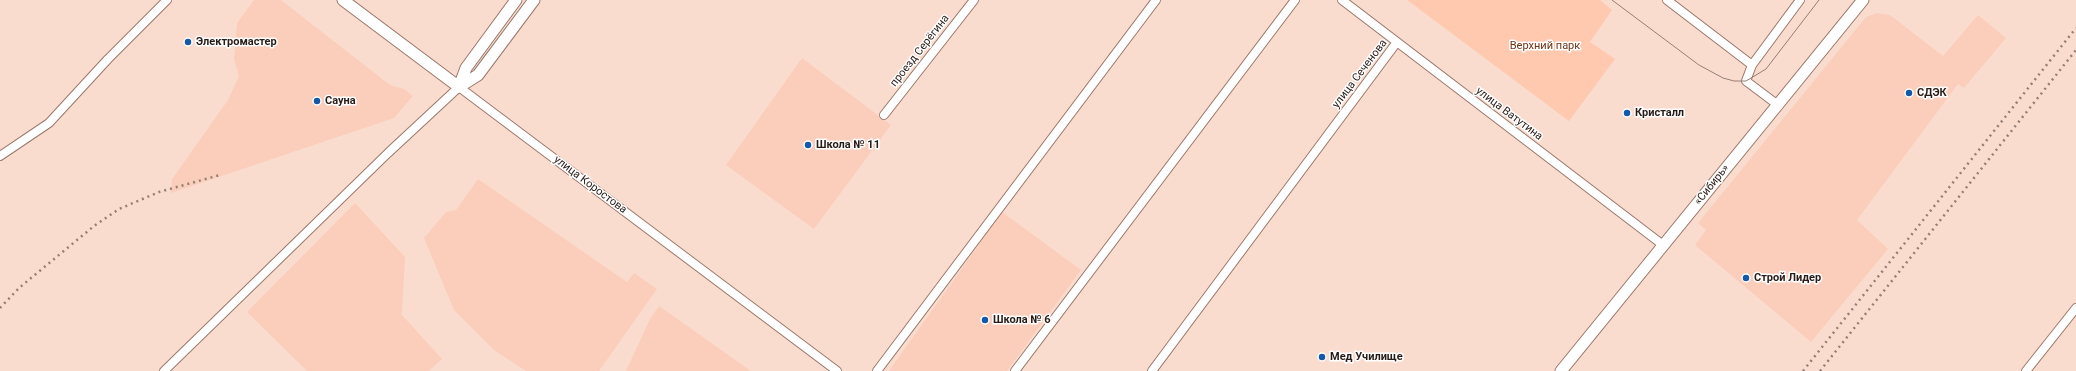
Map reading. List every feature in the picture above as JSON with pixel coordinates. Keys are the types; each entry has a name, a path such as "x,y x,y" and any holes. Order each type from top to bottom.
{"main road":[{"name":"улица Коростова","path":"343,0 459,87"},
{"path":"459,87 466,68 516,0"},
{"path":"459,87 478,75 534,0"},
{"name":"«Сибирь»","path":"1561,371 1863,0"}],"street":[{"path":"0,156 48,123 167,0"},
{"name":"проезд Серёгина","path":"884,115 974,0"},
{"path":"877,371 1156,0"},
{"path":"1015,371 1295,0"},
{"name":"улица Ватутина","path":"1342,0 1663,245"},
{"path":"1667,0 1752,65"},
{"path":"1778,105 1746,81 1752,65 1800,0"},
{"name":"улица Сеченова","path":"1152,371 1397,42"},
{"path":"164,371 388,153 459,87"},
{"name":"улица Коростова","path":"459,87 837,371"},
{"path":"2026,371 2076,308"}],"shaded area":[{"path":"254,0 281,0 390,85 404,89 413,96 394,118 171,193 172,179 228,100 239,76 234,59 237,23"},
{"path":"1877,13 1890,15 1943,56 1978,15 2006,38 1964,88 1958,84 1857,220 1888,249 1811,342 1695,245 1706,230 1698,223 1866,17"},
{"name":"Школа № 11","path":"802,58 891,125 814,229 726,165"},
{"path":"478,179 627,282 634,273 657,289 599,371 526,371 494,350 454,310 424,238 446,212 456,210"},
{"path":"355,203 405,257 402,315 442,359 429,371 307,371 247,312"},
{"name":"Школа № 6","path":"1002,212 1081,270 1007,371 889,371"},
{"path":"659,306 751,371 626,371 650,319"}],"green space":[{"name":"Верхний парк","path":"1407,0 1600,0 1612,10 1590,42 1615,59 1569,121"}],"tram line":[{"path":"1612,0 1699,65 1723,78 1734,81 1746,81 1766,69 1819,0"}],"railway":[{"path":"1803,371 2076,28"},
{"path":"1820,371 2076,50"},
{"path":"0,308 19,288 94,226 119,209 159,192 220,175"}],"place":[{"name":"Электромастер","path":"188,42"},
{"name":"СДЭК","path":"1909,93"},
{"name":"Сауна","path":"317,101"},
{"name":"Кристалл","path":"1627,113"},
{"name":"Школа № 11","path":"808,145"},
{"name":"Строй Лидер","path":"1746,278"},
{"name":"Школа № 6","path":"985,320"},
{"name":"Мед Училище","path":"1322,357"}]}
